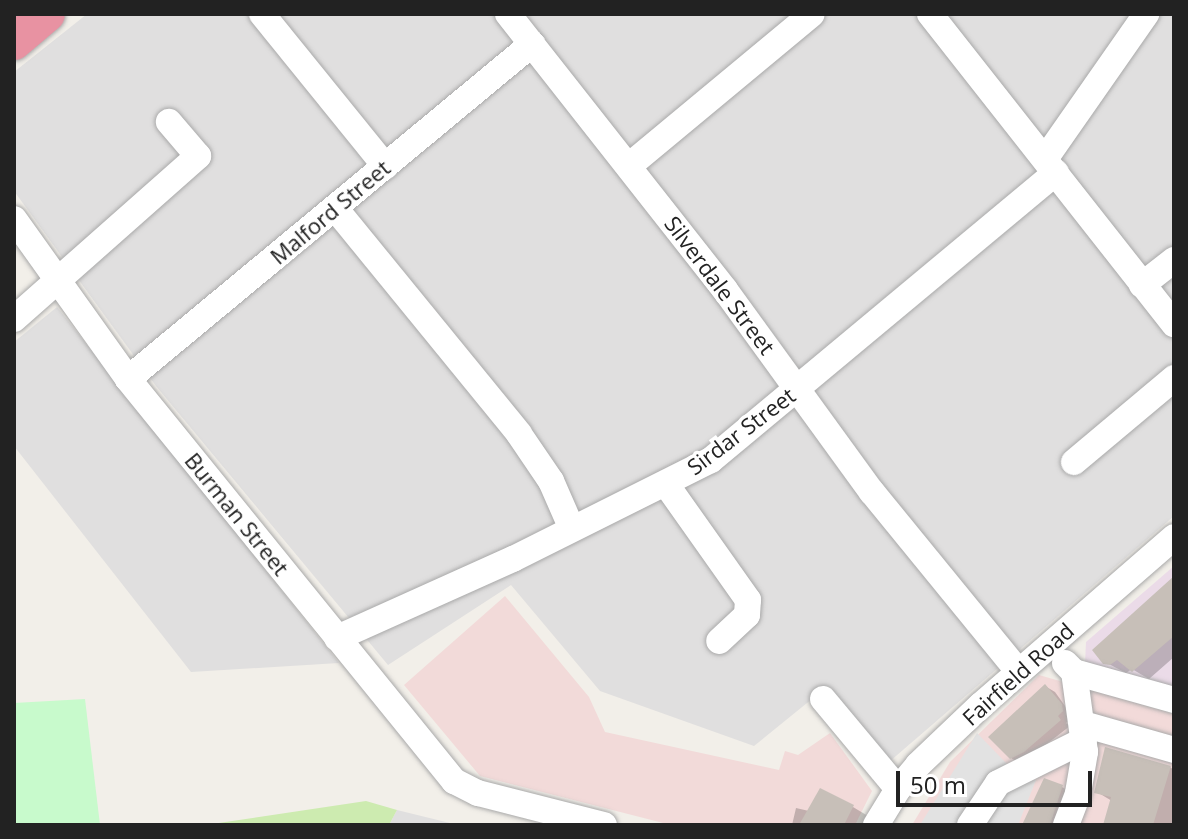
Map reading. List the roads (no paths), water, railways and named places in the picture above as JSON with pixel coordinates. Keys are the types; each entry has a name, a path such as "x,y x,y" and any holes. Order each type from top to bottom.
{"highway":[{"path":"14,42 47,14"}],"street":[{"path":"262,14 385,166"},
{"name":"Silverdale Street","path":"508,14 630,165 872,492 1018,671"},
{"path":"630,165 812,14"},
{"path":"930,14 1174,324"},
{"name":"Sirdar Street","path":"337,638 572,529 711,460 796,390 1050,166 1146,14"},
{"name":"Malford Street","path":"128,379 532,44"},
{"path":"14,319 198,156 169,122"},
{"path":"335,208 519,434 551,481 572,529"},
{"name":"Burman Street","path":"14,219 128,379 454,781 478,793 558,819"},
{"path":"1142,285 1174,260"},
{"path":"1074,462 1174,378"},
{"path":"666,484 748,600 747,615 719,641"},
{"name":"Fairfield Road","path":"876,825 898,789 918,765 1018,671 1174,537"},
{"path":"1048,646 1074,672 1174,700"},
{"path":"1066,825 1078,793 1083,732 1074,672"},
{"path":"823,699 898,789"},
{"path":"970,825 998,783 1083,732 1174,750"},
{"path":"558,819 604,825"}]}
